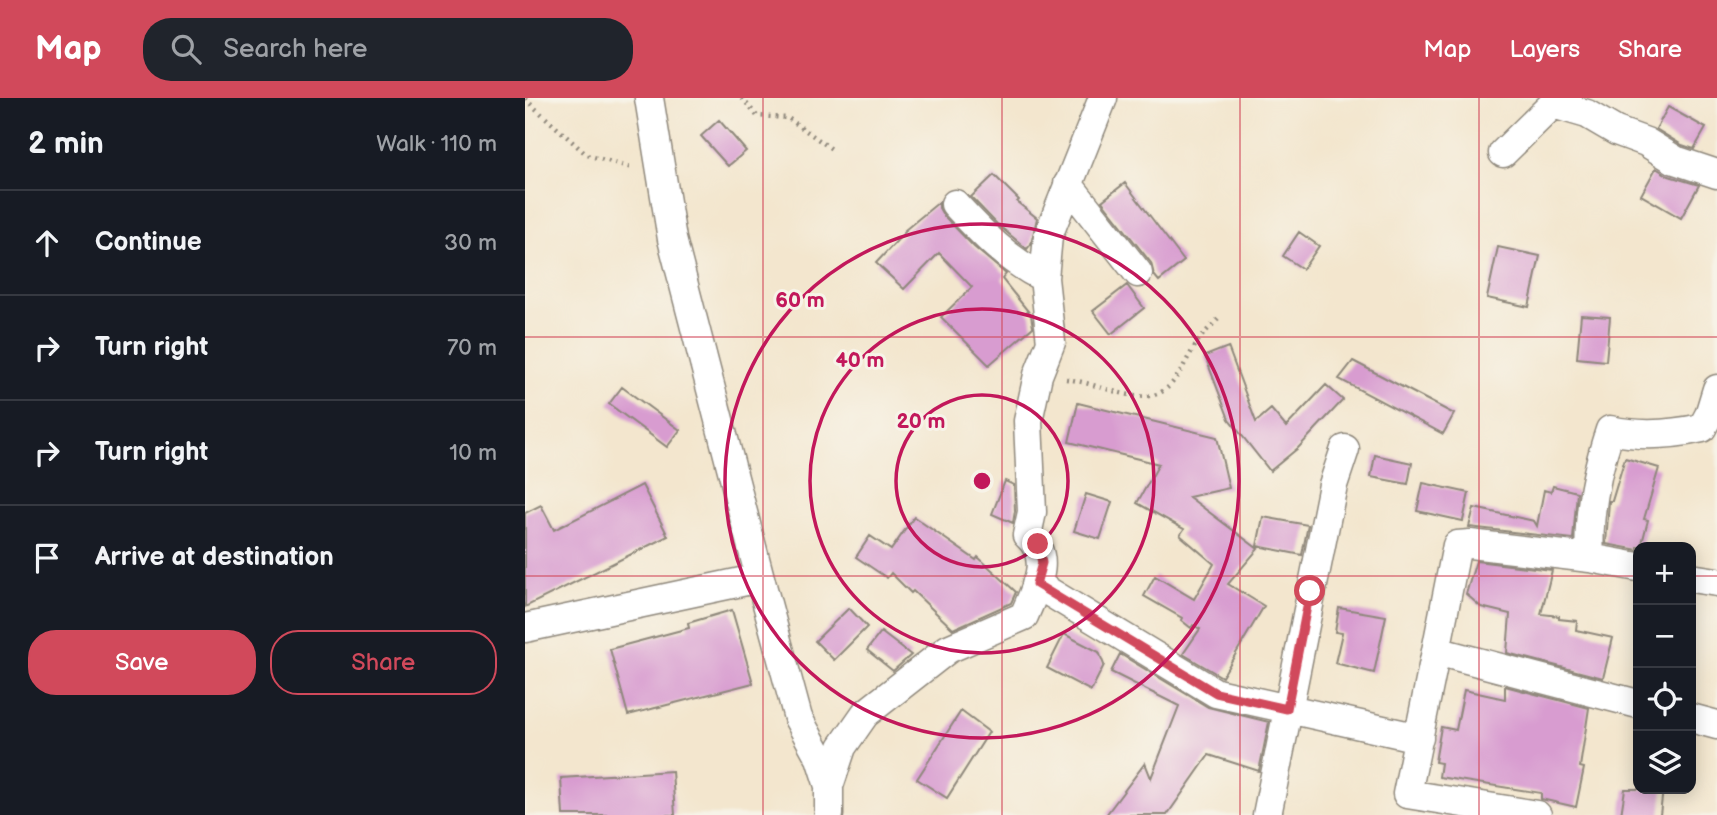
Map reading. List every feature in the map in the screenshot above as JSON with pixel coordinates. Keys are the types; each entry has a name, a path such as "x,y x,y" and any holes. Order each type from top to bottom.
{"street":[{"path":"649,98 672,239 759,578 798,718 820,758 829,786 829,815"},
{"path":"829,786 842,747 865,714 948,649 1024,616 1042,563 1038,544 1027,535 1032,512 1028,421 1038,374 1051,342 1044,278 1048,236 1103,98"},
{"path":"1503,153 1553,104 1587,114 1616,131 1646,142 1675,160 1717,174"},
{"path":"1068,184 1138,273"},
{"path":"955,204 988,239 1018,264 1044,278"},
{"path":"1590,558 1588,530 1598,466 1610,430 1628,434 1661,435 1702,428 1717,389"},
{"path":"1267,815 1333,485 1345,449"},
{"path":"1523,814 1404,805 1457,545 1470,544 1590,558 1633,566"},
{"path":"525,628 759,578"},
{"path":"1696,579 1717,582"},
{"path":"1036,584 1216,693 1419,738"},
{"path":"1436,651 1633,703"},
{"path":"1696,719 1717,725"}],"path":[{"path":"742,98 757,116 788,118 833,150"},
{"path":"525,99 587,155 641,171 661,172"},
{"path":"1038,374 1089,382 1132,396 1152,395 1169,387 1188,362 1196,343 1219,318"}],"building":[{"path":"1668,107 1706,128 1694,149 1656,129"},
{"path":"719,120 746,151 728,166 701,136"},
{"path":"1656,168 1669,176 1699,185 1681,218 1641,195"},
{"path":"994,175 1019,200 1017,202 1037,218 1031,244 1027,249 971,197"},
{"path":"1125,183 1184,261 1159,281 1154,275 1151,263 1102,201"},
{"path":"939,202 943,215 974,247 1006,274 1002,279 1031,315 1033,327 989,365 941,317 972,287 939,253 904,289 876,263 905,230"},
{"path":"1299,232 1319,246 1303,269 1283,256"},
{"path":"1498,247 1540,256 1529,307 1487,298"},
{"path":"1127,285 1144,308 1111,334 1093,311"},
{"path":"1581,315 1610,317 1606,361 1577,358"},
{"path":"1228,347 1256,422 1271,409 1286,427 1326,385 1343,400 1298,448 1270,471 1229,419 1205,356"},
{"path":"1353,361 1454,414 1443,434 1339,379"},
{"path":"622,387 680,430 667,447 609,404"},
{"path":"1078,403 1217,437 1229,488 1189,497 1258,549 1228,584 1264,606 1222,677 1183,654 1200,629 1193,625 1191,628 1182,618 1144,596 1155,576 1194,599 1214,564 1180,535 1184,529 1137,503 1159,464 1069,442"},
{"path":"1375,455 1412,463 1408,484 1371,477"},
{"path":"1625,458 1659,468 1644,519 1648,520 1642,542 1633,542 1633,549 1606,544 1609,501 1612,501"},
{"path":"1005,481 1014,485 1013,523 992,514"},
{"path":"1423,483 1469,493 1463,521 1417,511"},
{"path":"642,485 668,536 525,607 525,513 541,505 554,530"},
{"path":"1553,486 1577,492 1573,539 1469,527 1474,508 1534,521 1537,526 1544,490 1551,492"},
{"path":"1086,494 1112,502 1100,539 1074,531"},
{"path":"914,517 976,560 978,557 1016,592 1011,603 953,629 891,573 887,578 856,557 870,536 891,550"},
{"path":"1263,517 1308,525 1302,555 1257,546"},
{"path":"1476,561 1552,570 1541,614 1577,621 1576,630 1613,638 1603,678 1507,653 1510,614 1481,607 1466,594"},
{"path":"849,608 867,627 834,660 815,641"},
{"path":"1339,608 1386,616 1374,673 1335,663 1342,633 1335,632"},
{"path":"732,610 753,683 628,715 610,649 689,628 688,623"},
{"path":"881,632 911,655 893,671 867,650"},
{"path":"1064,634 1099,652 1104,665 1091,691 1047,668"},
{"path":"1120,654 1208,707 1269,722 1259,771 1209,755 1167,815 1106,815 1145,763 1151,778 1179,706 1111,672"},
{"path":"1505,686 1589,708 1580,767 1584,768 1576,807 1541,799 1541,793 1439,777 1441,763 1435,762 1441,727 1456,730 1464,690 1505,699"},
{"path":"961,711 989,732 947,798 917,779"},
{"path":"672,771 675,815 563,815 561,778"},
{"path":"1625,789 1633,789 1633,794 1662,794 1660,815 1621,815"}],"route":[{"path":"1038,544 1042,563 1036,584 1216,693 1287,709 1310,591"}]}
